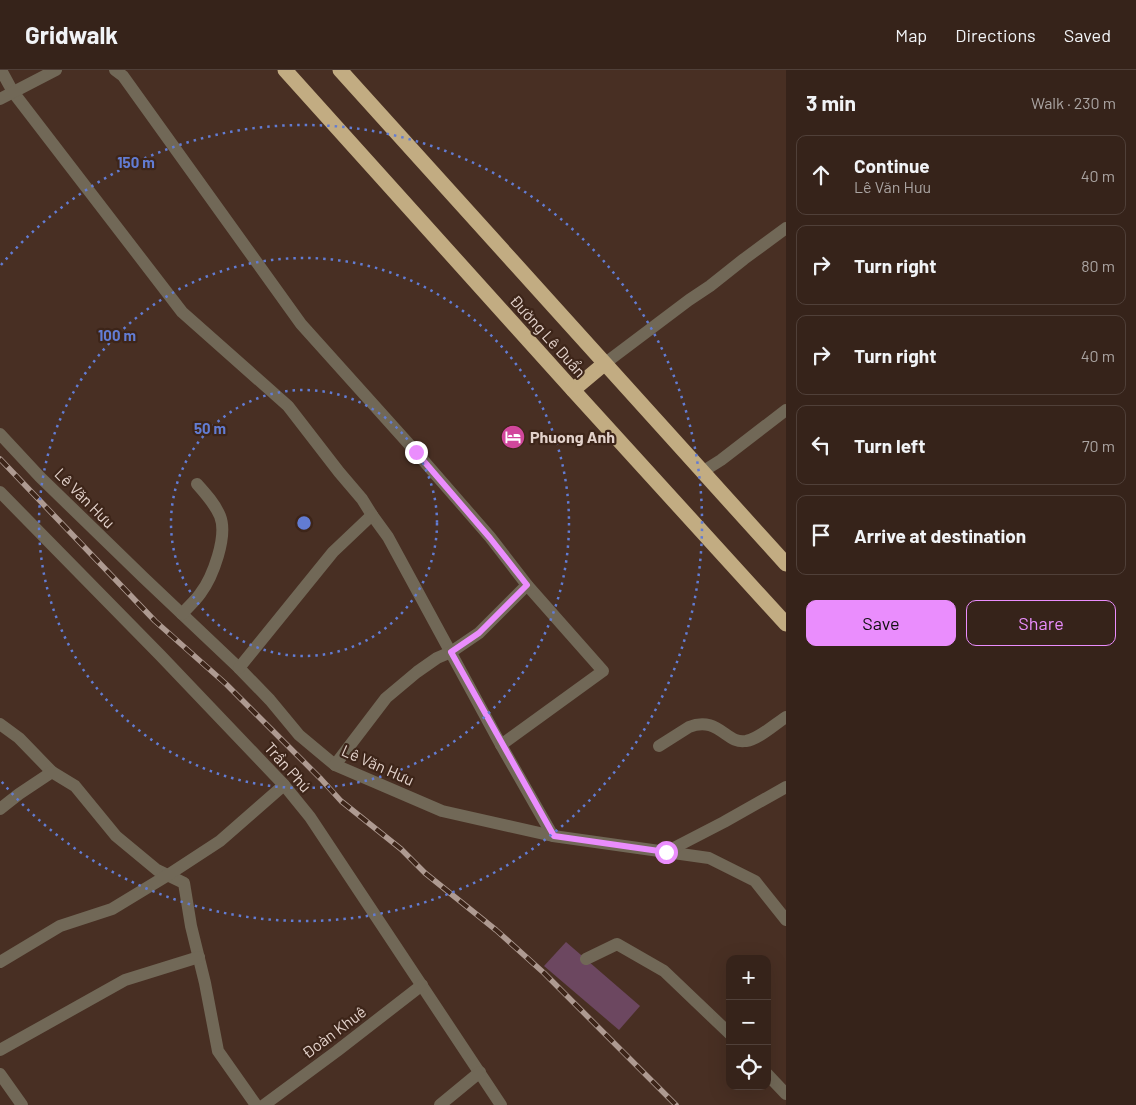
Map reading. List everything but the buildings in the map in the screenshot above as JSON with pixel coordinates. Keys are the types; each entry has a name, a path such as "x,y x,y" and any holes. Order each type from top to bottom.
{"highway":[{"name":"Đường Lê Duẩn","path":"285,70 786,624"},
{"name":"Đường Lê Duẩn","path":"340,70 786,564"},
{"path":"574,390 604,364"}],"street":[{"path":"1,70 13,92 182,312 288,406 339,472 362,498 388,537 501,745 554,836"},
{"path":"0,99 56,70"},
{"path":"115,70 123,76 301,324 416,452 484,530 527,585 604,671 501,745"},
{"path":"604,364 786,228"},
{"path":"702,472 721,460 786,410"},
{"name":"Lê Văn Hưu","path":"0,434 47,484 239,668 270,700 299,735 335,766 442,811 554,836 709,858 755,881 786,920"},
{"path":"182,614 201,592 209,578 218,556 223,535 220,516 209,498 197,484"},
{"name":"Trần Phú","path":"0,492 284,785 310,817 501,1105"},
{"path":"239,668 333,552 372,515"},
{"path":"335,766 386,698 400,685 437,658 451,652 479,633 527,585"},
{"path":"659,746 689,727 703,724 712,726 741,742 747,741 757,737 786,717"},
{"path":"0,724 19,738 52,772 75,786 116,836 158,870 184,883 218,1051 256,1105"},
{"path":"0,809 52,772"},
{"path":"0,962 60,926 112,909 168,875 220,841 284,785"},
{"path":"666,852 786,787"},
{"path":"586,959 617,944 664,970 726,1030"},
{"path":"0,1050 126,980 199,957"},
{"name":"Đoàn Khuê","path":"264,1105 337,1052 422,985"},
{"path":"440,1105 480,1072"},
{"path":"0,1074 22,1105"},
{"path":"771,1078 786,1094"}],"railway":[{"path":"0,459 155,621 226,684 341,801 401,849 425,873 496,930 544,973 676,1105"}],"place":[{"name":"Phuong Anh","path":"513,437"}],"route":[{"path":"416,452 490,538 527,585 479,633 451,652 501,745 554,836 666,852"}]}
